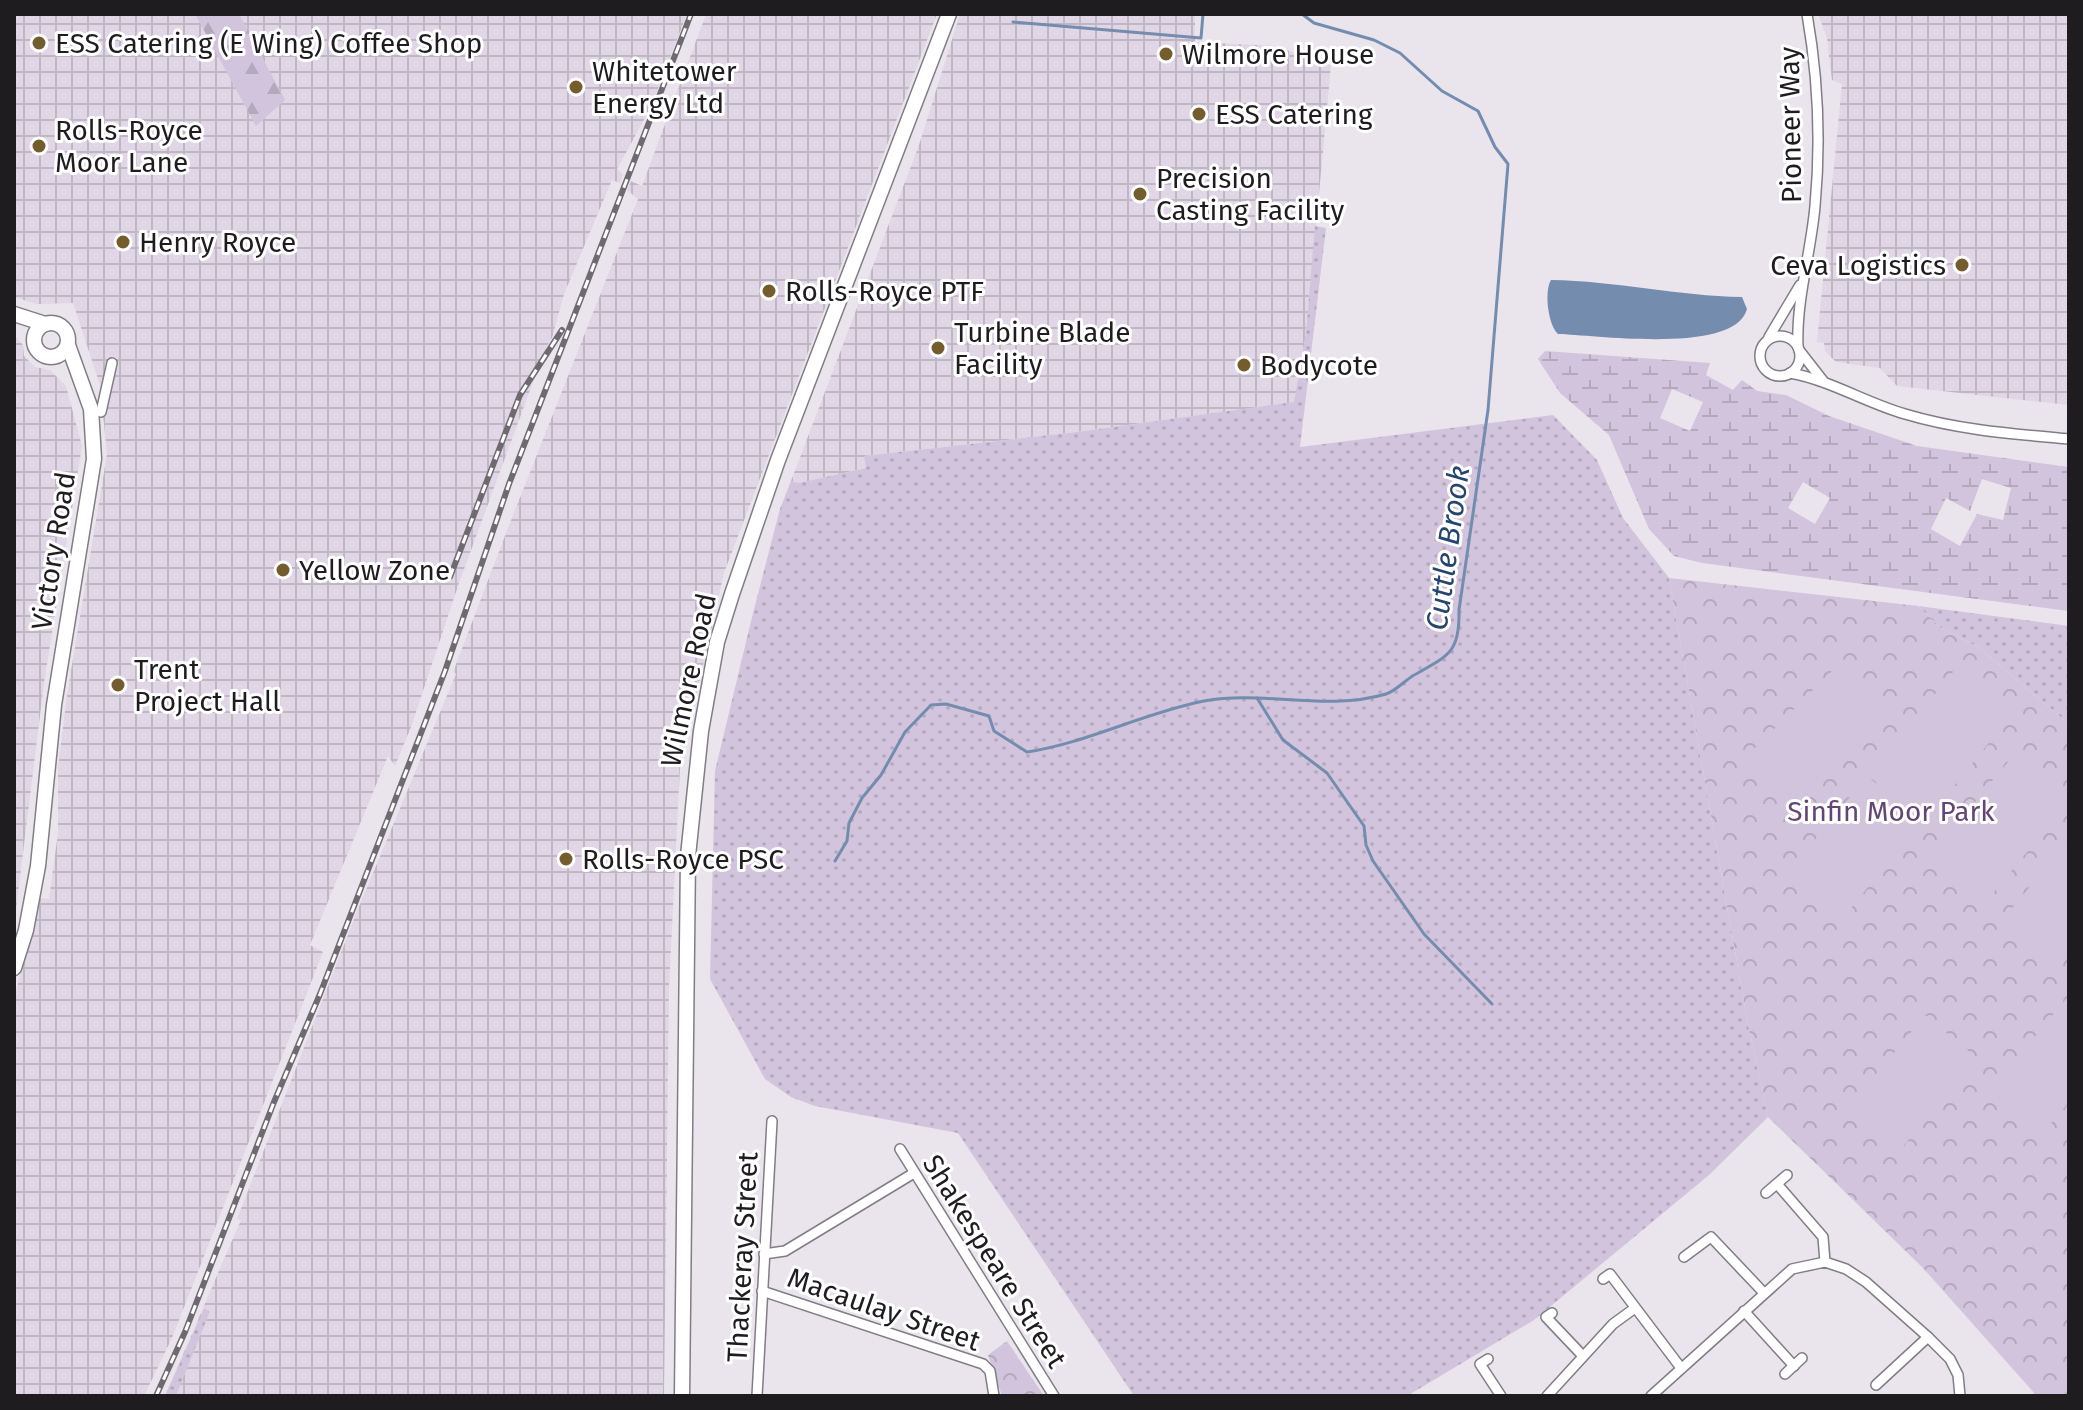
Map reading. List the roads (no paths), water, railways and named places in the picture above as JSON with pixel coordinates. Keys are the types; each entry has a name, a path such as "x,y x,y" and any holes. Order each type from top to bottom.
{"street":[{"name":"Wilmore Road","path":"682,1396 688,856 695,771 717,642 778,460 949,14"},
{"name":"Pioneer Way","path":"1798,348 1802,282 1815,206 1819,143 1807,14"},
{"name":"Pioneer Way","path":"1766,341 1802,282"},
{"path":"14,315 63,327 68,345 63,353 53,358"},
{"path":"14,315 40,353 53,358 80,381"},
{"path":"34,341 37,331 45,324"},
{"path":"1824,382 1786,337 1766,341 1760,350 1762,366 1775,375 1790,373 1824,382 1872,403 1940,423 2069,439"},
{"name":"Victory Road","path":"14,968 26,930 38,866 54,705 94,459 91,409 68,345"},
{"path":"1790,373 1800,360 1798,348"},
{"path":"101,412 112,363"},
{"name":"Thackeray Street","path":"757,1396 772,1121"},
{"name":"Shakespeare Street","path":"900,1149 1054,1396"},
{"path":"764,1254 785,1251 914,1173"},
{"path":"1766,1193 1787,1175"},
{"path":"1777,1184 1823,1237 1825,1262"},
{"path":"1684,1257 1711,1237 1764,1293"},
{"path":"1651,1396 1792,1269 1825,1262 1846,1269 1866,1282 1928,1337 1954,1367 1960,1396"},
{"path":"1603,1279 1610,1274 1677,1372"},
{"name":"Macaulay Street","path":"762,1291 983,1364 990,1371 994,1396"},
{"path":"1547,1396 1613,1324 1635,1308"},
{"path":"1744,1311 1794,1366"},
{"path":"1552,1313 1546,1317 1582,1355"},
{"path":"1876,1385 1928,1337"},
{"path":"1785,1374 1802,1358"},
{"path":"1488,1359 1480,1364 1501,1396"}],"water":[{"path":"1551,280 1742,297 1747,309 1737,323 1718,332 1692,337 1631,339 1558,334 1548,308"}],"waterway":[{"path":"1013,22 1201,38 1203,14"},
{"name":"Cuttle Brook","path":"835,861 847,841 849,823 862,798 881,775 905,732 931,705 946,704 989,716 994,731 1027,752 1071,742 1204,701 1227,698 1340,701 1386,694 1437,662 1455,643 1488,410 1508,164 1495,147 1478,111 1442,91 1400,53 1374,40 1314,23 1302,14"},
{"path":"1257,698 1283,740 1327,773 1364,826 1366,845 1373,861 1424,934 1492,1004"}],"railway":[{"path":"156,1396 185,1332 274,1102 320,994 445,671 509,484 691,14"},
{"path":"450,577 520,395 562,330"}],"place":[{"name":"ESS Catering (E Wing) Coffee Shop","path":"39,43"},
{"name":"Wilmore House","path":"1166,54"},
{"name":"Whitetower Energy Ltd","path":"576,87"},
{"name":"ESS Catering","path":"1199,114"},
{"name":"Rolls-Royce Moor Lane","path":"39,146"},
{"name":"Precision Casting Facility","path":"1140,194"},
{"name":"Henry Royce","path":"123,242"},
{"name":"Ceva Logistics","path":"1962,265"},
{"name":"Rolls-Royce PTF","path":"769,291"},
{"name":"Turbine Blade Facility","path":"938,348"},
{"name":"Bodycote","path":"1244,365"},
{"name":"Yellow Zone","path":"283,570"},
{"name":"Trent Project Hall","path":"118,685"},
{"name":"Rolls-Royce PSC","path":"566,859"}],"park label":[{"name":"Sinfin Moor Park","path":"1891,811"}]}
